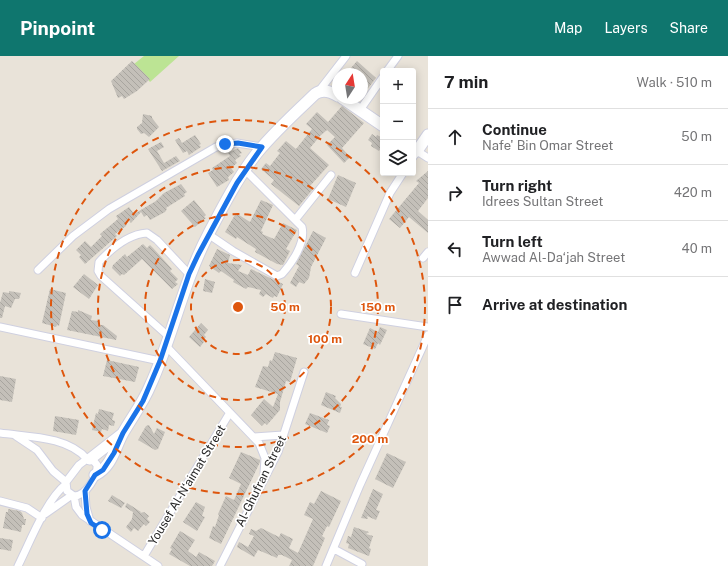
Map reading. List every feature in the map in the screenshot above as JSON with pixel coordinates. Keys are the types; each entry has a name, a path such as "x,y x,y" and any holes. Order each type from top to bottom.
{"street":[{"path":"95,475 103,470 112,458 123,433 143,401 160,361 189,274 208,234 244,170 262,147 319,91 346,56"},
{"path":"389,68 398,56"},
{"path":"360,110 380,81"},
{"path":"319,91 328,91 332,93"},
{"path":"351,104 380,124"},
{"path":"416,150 428,135"},
{"path":"38,270 73,236 109,209 216,147 238,143 262,147"},
{"path":"416,153 428,158"},
{"path":"208,234 233,251 274,275 280,276 287,269 297,252 303,236 302,227 244,170"},
{"path":"295,220 331,175"},
{"path":"355,273 390,193 401,176"},
{"path":"189,274 152,235 147,233 132,236 115,248 99,262 98,271 101,276 167,341 230,414 254,437 264,453 264,478"},
{"path":"341,314 428,327"},
{"path":"0,327 160,361"},
{"path":"326,566 363,479 428,335"},
{"name":"Al-Ghufran Street","path":"220,566 278,452 304,372"},
{"name":"Yousef Al-N‘aimat Street","path":"144,556 230,414"},
{"path":"0,433 14,435 61,443 79,451 97,465 95,475 85,491 80,495 73,495 67,491 66,484 53,471 37,450 14,435"},
{"path":"18,566 56,494 66,484 79,465 123,433"},
{"path":"254,437 283,435"},
{"path":"85,491 86,507 91,523"},
{"path":"73,495 78,511 91,523 158,566"},
{"path":"44,516 73,495"},
{"path":"0,501 27,508 44,516"},
{"path":"334,550 362,564"}],"green space":[{"path":"144,56 179,56 150,82 134,64"}],"building":[{"path":"132,61 150,79 137,91 124,99 122,96 118,98 111,81"},
{"path":"357,61 365,68 351,68"},
{"path":"368,71 376,78 368,88"},
{"path":"342,106 364,123 342,148 350,157 344,163 327,145 335,137 327,130 320,136 310,148 329,165 310,186 313,189 299,206 271,184 274,180 261,169 266,163 270,166 280,153 277,151 286,141 296,149 312,129 306,124 317,112 328,122"},
{"path":"143,114 152,116 159,127 149,137 144,133 141,134 137,129 137,127 142,123"},
{"path":"372,134 376,137 377,135 380,136 379,151 371,146 372,143 368,140"},
{"path":"195,135 201,144 199,145 201,147 189,155 187,151 183,153 175,140 179,138 182,143"},
{"path":"161,142 164,147 157,151 164,163 176,156 180,161 162,171 148,149"},
{"path":"238,148 242,153 239,154 241,156 235,160 237,163 231,168 234,172 228,177 229,180 217,187 208,173 213,170 212,168 230,156 228,153"},
{"path":"428,171 428,198 418,211 428,220 428,233 409,217 400,228 389,219 419,183 416,181"},
{"path":"338,175 356,183 346,207 328,199"},
{"path":"181,184 187,192 184,194 185,196 166,208 167,209 165,212 150,220 147,215 144,217 141,212 131,223 128,219 126,226 115,234 117,236 85,264 79,257 81,255 76,250 85,241 91,247 102,236 100,234 118,219 116,216 129,207 134,214 156,201 164,193"},
{"path":"194,200 206,215 204,217 206,218 195,227 181,211"},
{"path":"261,200 273,205 261,231 263,232 262,234 274,239 283,223 297,230 286,249 290,251 283,265 277,264 255,252 256,249 237,237 236,239 225,232 236,213 250,222"},
{"path":"313,231 326,238 311,267 309,278 304,284 299,282 296,287 290,283 299,266 296,264"},
{"path":"143,244 147,248 150,245 172,269 170,271 178,279 175,282 178,284 172,289 142,259 124,275 122,274 120,276 112,268 113,265 125,254 127,257"},
{"path":"217,249 230,255 228,263 242,265 238,271 248,275 251,269 283,284 277,297 274,296 273,298 266,294 263,297 259,294 261,290 248,287 246,289 233,282 234,280 221,271 219,273 209,266"},
{"path":"84,274 98,285 89,299 73,287"},
{"path":"205,279 215,282 212,293 203,291"},
{"path":"50,289 66,293 59,326 57,325 56,327 42,323"},
{"path":"9,291 21,293 19,299 15,299 11,308 5,306 2,318 0,318 0,303 3,292 9,293"},
{"path":"78,310 92,316 91,320 98,321 98,325 103,325 117,336 116,340 67,330 72,311 78,312"},
{"path":"201,323 208,330 204,335 206,337 203,340 204,342 200,347 189,337"},
{"path":"380,327 387,330 380,345 378,343 375,349 363,344 370,328 378,332"},
{"path":"275,352 297,358 290,382 286,381 280,402 280,410 267,425 265,423 262,426 251,415 264,399 273,407 278,394 255,387 263,366 268,367"},
{"path":"107,360 139,367 135,382 103,376"},
{"path":"0,376 16,379 12,402 0,400"},
{"path":"326,392 336,396 335,398 341,404 340,407 342,407 340,413 321,405"},
{"path":"99,409 114,413 112,420 115,421 114,426 109,425 108,431 102,429 101,432 92,430 96,413 98,414"},
{"path":"310,413 329,420 327,425 330,426 327,433 305,424"},
{"path":"55,416 79,420 76,435 53,431"},
{"path":"149,425 154,434 157,428 165,432 158,449 155,450 138,440 146,426"},
{"path":"241,452 260,460 260,462 221,544 209,538 213,526 215,527 218,514 226,496 234,500 241,484 229,478"},
{"path":"387,453 406,462 393,488 375,479"},
{"path":"373,489 383,494 376,510 380,511 376,520 367,516 368,519 361,518"},
{"path":"321,491 341,501 329,527 327,526 322,536 325,538 313,566 289,566 292,560 282,555 278,555 277,558 258,550 254,557 237,547 239,542 248,547 254,536 249,534 251,529 256,531 261,528 279,537 281,533 293,539 289,548 298,553 313,519 304,515 310,502 314,504"},
{"path":"112,495 125,503 121,508 108,501"},
{"path":"196,502 205,507 202,516 205,517 197,531 183,522"},
{"path":"127,503 141,512 140,513 144,512 149,516 147,519 150,522 146,526 144,524 138,531 134,528 131,532 126,527 132,519 133,512 125,507"},
{"path":"8,509 20,511 24,519 26,519 25,525 22,525 21,532 3,528"},
{"path":"354,527 369,532 366,534 373,536 369,548 371,549 369,556 348,548 349,544 346,543 348,536 351,537"},
{"path":"180,531 195,540 188,551 196,557 199,552 215,561 212,566 190,566 169,554 172,549 170,548"},
{"path":"0,538 13,540 11,551 0,549"}],"route":[{"path":"102,530 91,523 87,514 85,491 95,475 100,473 109,462 123,433 151,386 166,346 189,274 208,234 244,170 262,147 238,143 225,144"}]}
